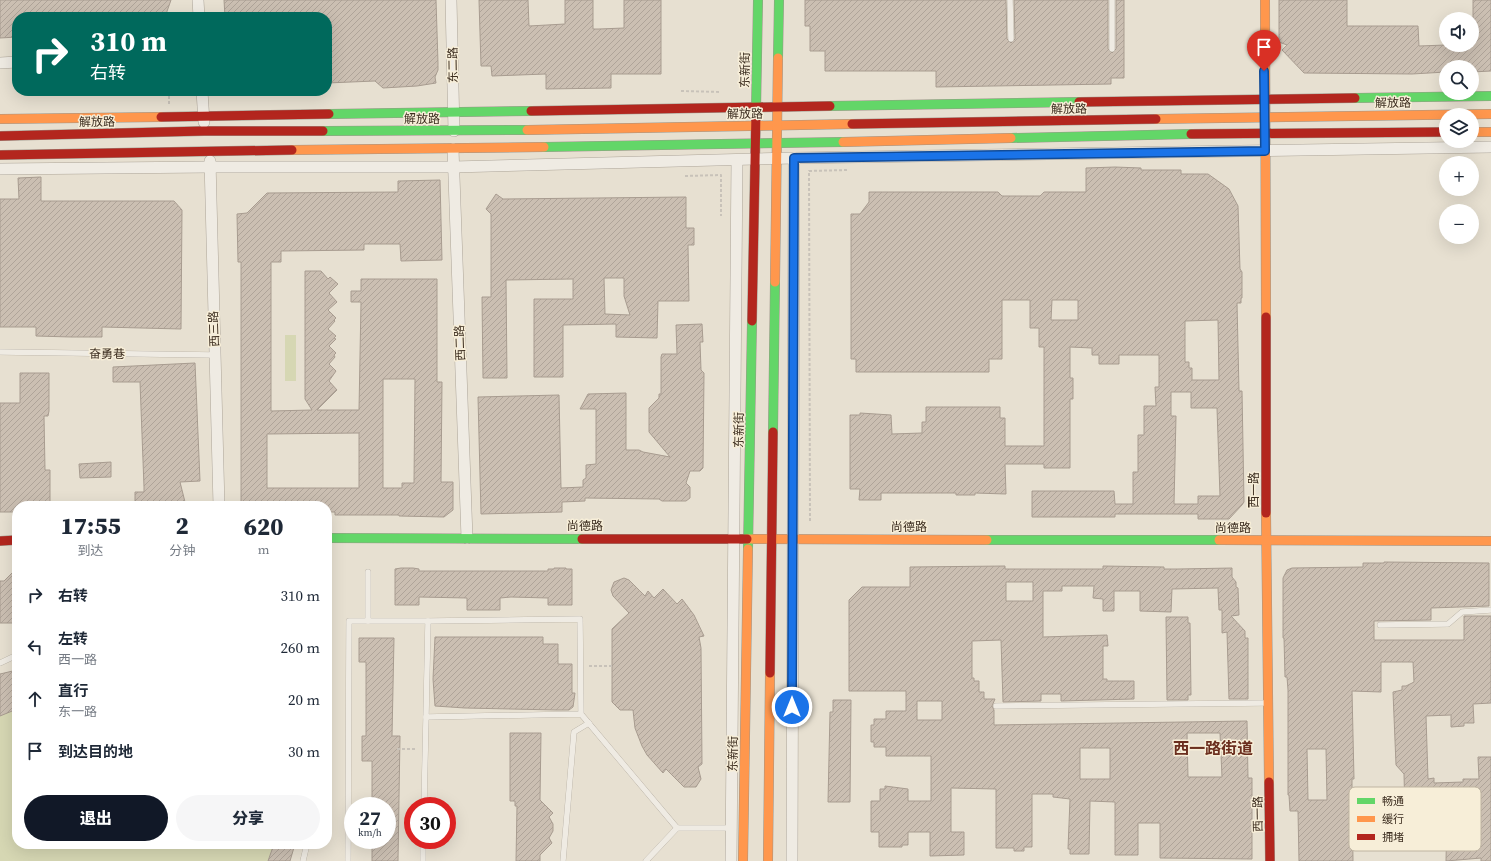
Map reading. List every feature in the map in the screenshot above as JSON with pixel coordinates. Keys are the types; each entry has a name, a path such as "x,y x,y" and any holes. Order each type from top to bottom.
{"main road":[{"name":"东新街","path":"743,861 758,0"},
{"path":"768,861 779,0"},
{"name":"西一路","path":"1265,0 1264,118 1266,540 1270,861"},
{"path":"0,119 1491,96"},
{"name":"解放路","path":"0,136 204,131 454,130 1491,114"},
{"path":"0,155 756,144 1265,132 1439,132"},
{"path":"1479,132 1491,132"},
{"name":"尚德路","path":"332,538 1491,541"},
{"path":"0,541 12,540"}],"street":[{"path":"198,0 199,12"},
{"name":"东二路","path":"452,0 454,130"},
{"path":"0,63 12,62"},
{"path":"202,96 204,131"},
{"path":"0,169 453,167 794,158 1491,147"},
{"name":"西二路","path":"453,149 467,538"},
{"name":"西三路","path":"209,152 219,501"},
{"path":"792,861 794,158"},
{"path":"731,861 737,160"}],"lane":[{"path":"1010,0 1011,39"},
{"path":"1112,0 1112,49"},
{"name":"奋勇巷","path":"0,352 215,355"},
{"path":"368,572 368,621"},
{"path":"1380,625 1448,624 1462,612 1491,610"},
{"path":"348,861 349,621 580,620 581,714 677,828"},
{"path":"424,797 428,621"},
{"path":"0,663 12,657"},
{"path":"996,706 1268,703"},
{"path":"426,717 581,714"},
{"path":"563,861 574,732 589,723"},
{"path":"646,861 677,828 744,828"},
{"path":"303,861 306,849"},
{"path":"423,849 423,861"}],"path":[{"path":"681,91 721,92"},
{"path":"169,96 169,108"},
{"path":"810,520 809,171 848,170"},
{"path":"685,176 721,175 721,216"},
{"path":"580,667 612,666"},
{"path":"397,749 424,749"}],"green space":[{"path":"285,335 296,335 296,381 285,381"},
{"path":"12,671 12,849 294,849 290,861 0,861 0,674"}],"building":[{"path":"0,0 171,0 167,12 12,12 12,37 0,38"},
{"path":"224,0 436,0 438,70 435,77 436,83 417,86 383,88 375,81 332,83 332,12 225,12"},
{"path":"479,0 528,0 529,26 565,24 565,0 593,0 593,29 599,29 624,28 624,0 661,0 661,74 611,74 611,88 546,89 546,74 492,76 491,66 481,66"},
{"path":"805,0 1006,0 1007,39 1011,43 1015,39 1014,0 1108,0 1108,49 1112,53 1116,49 1116,0 1124,0 1124,78 1111,78 1111,84 936,87 936,71 825,71 825,51 810,51 810,26 805,26"},
{"path":"1279,0 1347,0 1347,26 1418,26 1419,46 1439,45 1439,52 1479,52 1479,12 1473,12 1473,0 1491,0 1491,71 1479,72 1479,60 1439,60 1439,72 1412,74 1304,73 1282,50 1287,45 1279,42"},
{"path":"1086,168 1141,168 1141,170 1181,170 1181,174 1208,174 1229,189 1238,206 1240,269 1242,272 1242,298 1241,303 1237,303 1239,391 1242,391 1244,502 1242,505 1229,519 1198,519 1198,514 1115,514 1115,517 1032,517 1032,491 1114,491 1115,504 1133,504 1133,472 1138,472 1138,435 1144,435 1144,406 1156,406 1155,387 1159,387 1159,355 1119,355 1119,364 1099,364 1099,355 1092,355 1092,348 1070,347 1070,378 1073,378 1073,399 1070,399 1070,468 1044,468 1044,464 1005,464 1006,494 975,493 975,495 956,495 956,493 881,493 881,500 859,500 860,489 850,489 850,415 860,415 860,413 891,415 892,434 922,433 922,422 926,422 926,407 1000,407 1000,418 1005,418 1005,446 1044,446 1044,347 1039,347 1039,328 1030,328 1030,300 1002,300 1002,359 989,359 989,372 856,372 856,359 851,359 851,214 860,214 869,202 869,192 998,192 1002,196 1040,196 1044,192 1086,192","holes":["1052,300 1078,300 1078,320 1051,320","1218,320 1219,380 1192,380 1192,368 1189,368 1189,362 1185,362 1185,321","1171,392 1191,392 1191,408 1217,408 1220,496 1198,496 1198,504 1174,504 1176,416 1171,416"]},
{"path":"41,177 41,201 174,201 182,210 181,329 102,327 102,337 71,337 36,336 36,327 0,327 0,199 19,199 18,178"},
{"path":"440,180 442,260 401,261 400,244 364,244 364,250 281,251 281,262 271,262 271,411 312,410 305,399 305,271 321,271 328,279 330,277 338,284 329,293 337,302 328,310 336,318 328,329 336,336 334,338 336,339 329,346 336,353 334,355 335,357 329,364 336,371 329,381 337,390 317,410 359,410 361,302 351,302 351,291 361,291 361,279 437,279 437,382 442,382 441,482 453,482 453,510 444,517 335,515 335,512 332,512 332,501 241,501 241,262 238,262 237,214 247,213 267,193 398,192 398,181","holes":["383,379 415,379 414,483 402,483 402,488 383,488","359,433 359,488 267,488 267,434"]},
{"path":"496,194 503,199 686,197 686,228 694,228 694,245 688,245 689,301 658,301 657,338 616,337 616,324 563,325 563,377 534,377 534,299 573,299 573,279 506,280 507,378 483,378 482,297 491,297 491,214 486,209","holes":["604,278 624,278 624,296 630,315 605,314"]},
{"path":"702,324 703,342 700,342 701,370 704,373 703,468 700,471 690,471 686,483 690,487 690,498 686,501 662,501 659,499 585,498 585,501 562,502 562,512 481,514 478,397 559,395 561,488 583,487 583,480 586,478 586,465 596,464 596,409 580,409 588,394 626,393 626,450 639,450 670,457 649,432 649,408 659,398 659,394 661,394 661,357 662,354 677,354 676,325"},
{"path":"195,363 200,481 180,482 185,501 135,501 135,492 144,492 140,382 113,382 113,367"},
{"path":"20,373 49,373 49,411 48,416 44,416 45,470 50,470 50,501 12,501 12,512 0,512 0,403 20,403"},
{"path":"111,462 111,477 80,478 79,464"},
{"path":"1363,563 1489,563 1489,606 1431,608 1431,620 1374,621 1374,640 1464,640 1464,616 1491,616 1491,703 1473,704 1474,723 1464,723 1464,726 1451,727 1451,715 1426,716 1428,779 1434,778 1434,783 1463,782 1463,779 1479,779 1478,757 1491,757 1491,861 1481,861 1481,858 1446,861 1446,851 1481,851 1481,787 1404,787 1404,774 1396,765 1393,692 1402,690 1402,686 1406,686 1414,682 1413,662 1381,662 1381,692 1352,691 1354,779 1352,779 1352,787 1349,787 1349,851 1353,851 1353,861 1299,861 1298,811 1290,811 1288,795 1288,690 1287,677 1285,677 1283,638 1283,578 1287,570 1292,568 1363,567","holes":["1307,749 1326,749 1327,800 1308,800"]},
{"path":"1005,566 1005,569 1103,569 1103,566 1164,567 1164,569 1232,568 1232,577 1236,582 1236,587 1238,588 1239,615 1231,616 1245,631 1245,638 1248,638 1248,699 1229,699 1227,632 1222,633 1222,610 1219,610 1218,588 1172,589 1171,612 1140,611 1140,591 1114,591 1114,611 1103,611 1103,599 1093,598 1094,586 1062,586 1062,591 1043,591 1043,637 1107,635 1108,646 1103,646 1103,679 1107,679 1107,681 1134,681 1134,699 1061,701 1061,694 1041,694 1041,701 1003,702 1001,640 972,641 972,678 974,678 974,681 979,681 979,692 984,692 984,699 995,699 992,706 994,710 994,725 1247,721 1248,778 1252,778 1252,859 1160,858 1160,823 1138,823 1138,855 1115,855 1115,802 1090,801 1089,854 1070,854 1070,849 1068,849 1070,799 1053,797 1053,794 1032,794 1032,847 1024,847 1024,851 1014,851 1014,848 996,848 996,789 951,788 951,832 964,832 964,855 930,856 930,832 908,832 908,845 902,845 902,847 879,847 879,832 871,832 871,801 880,801 880,789 885,789 885,786 908,789 908,801 931,801 931,756 886,756 886,747 874,747 874,742 871,742 871,725 874,725 874,719 886,719 886,711 906,711 906,691 849,691 849,600 862,587 910,587 910,567","holes":["1006,582 1033,582 1033,601 1006,601","917,701 942,701 942,720 917,720","1187,733 1220,733 1222,777 1188,777","1080,748 1110,748 1110,779 1080,779"]},
{"path":"554,568 572,569 572,605 548,605 548,598 511,597 500,598 500,610 467,610 467,598 419,597 419,605 395,605 395,569 419,569 419,571 548,571 548,569"},
{"path":"12,573 12,623 0,623 0,581 4,581"},
{"path":"624,578 629,580 645,596 648,591 654,598 663,589 677,604 682,599 694,615 704,636 699,637 701,648 702,764 698,767 701,779 696,787 684,787 666,769 663,773 647,755 642,746 635,728 633,710 620,710 612,702 612,629 629,613 613,596 611,590 614,582"},
{"path":"1166,617 1188,617 1188,623 1190,623 1191,695 1188,695 1188,700 1167,700"},
{"path":"435,637 543,637 543,644 558,644 558,664 572,664 572,693 575,693 573,707 569,710 556,710 435,706 433,679"},
{"path":"359,638 394,638 392,736 400,736 398,861 372,861 372,849 396,849 396,797 372,797 372,761 362,761 362,736 366,736 366,662 359,662"},
{"path":"12,671 12,711 0,716 0,674"},
{"path":"833,700 851,700 850,802 828,802 830,712 833,712"},
{"path":"510,733 541,733 540,800 553,813 549,817 553,824 553,831 549,838 552,843 540,855 540,861 516,861 517,806 515,806 515,801 510,801"},
{"path":"272,849 294,849 290,861 268,861"}],"traffic: fast":[{"path":"756,111 758,0"},
{"path":"778,58 779,0"},
{"path":"1355,98 1491,96"},
{"path":"830,106 1079,102"},
{"path":"329,114 531,111"},
{"path":"323,131 527,130"},
{"path":"1011,138 1191,134"},
{"path":"544,147 843,142"},
{"path":"773,432 775,282"},
{"path":"748,549 752,321"},
{"path":"332,538 582,539"},
{"path":"987,540 1219,540"}],"traffic: slow":[{"path":"1265,0 1266,317"},
{"path":"775,282 778,58"},
{"path":"1156,119 1491,114"},
{"path":"0,119 161,117"},
{"path":"527,130 852,124"},
{"path":"1479,132 1491,132"},
{"path":"843,142 1011,138"},
{"path":"292,150 544,147"},
{"path":"1266,513 1269,782"},
{"path":"747,539 987,540"},
{"path":"1219,540 1491,541"},
{"path":"743,861 748,549"},
{"path":"768,861 770,673"}],"traffic: jam":[{"path":"1079,102 1355,98"},
{"path":"531,111 830,106"},
{"path":"752,321 756,111"},
{"path":"161,117 329,114"},
{"path":"852,124 1156,119"},
{"path":"0,136 204,131 323,131"},
{"path":"1191,134 1439,132"},
{"path":"0,155 292,150"},
{"path":"1266,317 1266,513"},
{"path":"770,673 773,432"},
{"path":"582,539 747,539"},
{"path":"0,541 12,540"},
{"path":"1269,782 1270,861"}],"district":[{"name":"西一路街道","path":"1213,748"}],"route":[{"path":"792,707 794,158 1265,151 1264,71"}]}
